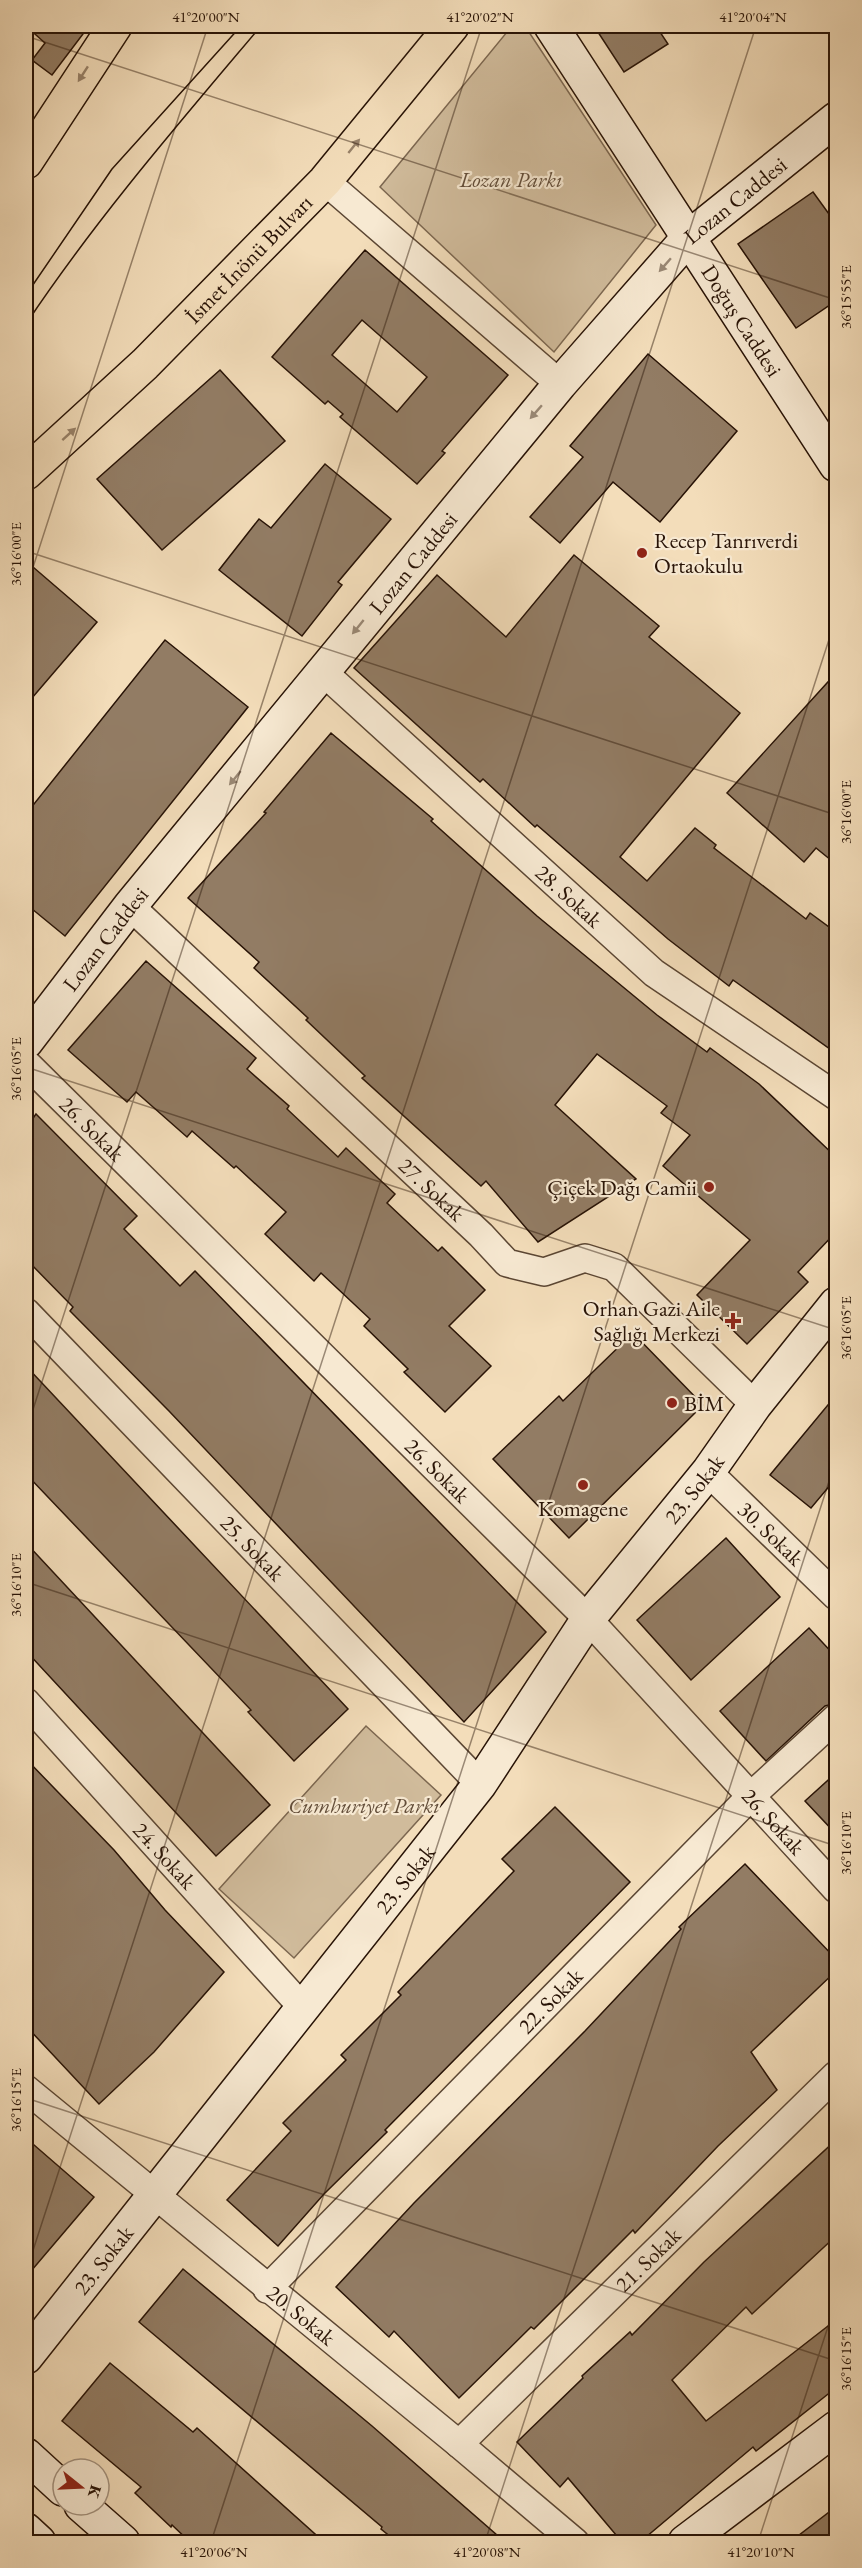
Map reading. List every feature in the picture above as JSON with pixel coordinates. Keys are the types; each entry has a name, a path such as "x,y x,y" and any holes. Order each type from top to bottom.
{"main road":[{"path":"26,162 115,26"},
{"name":"İsmet İnönü Bulvarı","path":"26,473 145,364 325,181 452,26"},
{"name":"Doğuş Caddesi","path":"551,26 837,465"},
{"name":"Lozan Caddesi","path":"26,1042 130,906 322,671 560,384 689,237 837,118"},
{"name":"23. Sokak","path":"26,2357 480,1784 588,1619 708,1472 755,1405 837,1304"},
{"path":"685,2542 837,2428"},
{"path":"26,2456 51,2478"},
{"path":"95,2517 123,2542"},
{"path":"26,2530 39,2542"}],"street":[{"path":"325,181 560,384"},
{"name":"28. Sokak","path":"322,671 654,973 837,1096"},
{"name":"27. Sokak","path":"130,906 472,1227 507,1263 544,1272 585,1258 614,1267 755,1405"},
{"name":"26. Sokak","path":"26,1063 588,1619 837,1889"},
{"name":"25. Sokak","path":"26,1312 480,1784"},
{"name":"30. Sokak","path":"708,1472 837,1596"},
{"name":"24. Sokak","path":"26,1702 303,2008"},
{"name":"22. Sokak","path":"267,2289 752,1795 837,1718"},
{"name":"21. Sokak","path":"459,2444 837,2075"},
{"name":"20. Sokak","path":"26,2089 575,2542"}],"green space":[{"name":"Lozan Parkı","path":"512,26 525,26 656,225 554,352 380,187"},
{"name":"Cumhuriyet Parkı","path":"366,1726 441,1795 294,1958 219,1889"}],"building":[{"path":"26,26 89,26 52,75 32,60 45,43"},
{"path":"594,26 656,26 668,44 624,72"},
{"path":"813,192 837,225 837,300 796,328 738,244"},
{"path":"365,250 508,375 442,451 445,453 417,484 340,417 343,414 328,401 325,404 272,357","holes":["362,320 427,377 397,412 332,355"]},
{"path":"648,354 737,431 660,522 613,482 560,543 530,517 583,457 570,446"},
{"path":"220,370 285,441 162,550 97,479"},
{"path":"325,464 391,519 338,582 342,585 302,636 219,570 259,519 271,528"},
{"path":"574,555 659,626 649,637 740,713 620,857 647,881 695,828 716,845 714,848 806,919 810,913 837,933 837,1054 733,980 729,986 668,939 537,825 535,827 483,779 480,782 354,668 437,575 506,637"},
{"path":"26,561 97,622 26,705"},
{"path":"165,640 248,707 65,936 26,904 26,814"},
{"path":"837,672 837,865 816,848 804,862 727,793"},
{"path":"331,733 433,819 431,821 537,916 657,1015 707,1052 710,1048 759,1084 837,1158 837,1231 798,1272 808,1282 747,1344 697,1295 750,1240 663,1166 690,1135 661,1113 667,1106 597,1054 555,1105 636,1179 538,1242 486,1181 481,1186 362,1078 365,1076 306,1020 308,1018 254,968 259,962 188,898 266,813 264,812"},
{"path":"146,961 256,1058 247,1069 289,1106 287,1109 338,1157 346,1148 395,1194 387,1203 438,1251 442,1247 485,1290 449,1326 491,1366 445,1412 404,1372 408,1369 364,1326 370,1319 321,1273 314,1281 265,1234 286,1212 236,1166 234,1168 192,1131 187,1137 136,1092 127,1102 68,1050"},
{"path":"36,1114 137,1216 124,1229 180,1286 195,1271 546,1632 464,1722 169,1411 70,1311 73,1307 26,1259 26,1128"},
{"path":"633,1333 703,1405 569,1538 493,1459 559,1396 563,1401"},
{"path":"26,1366 348,1709 294,1761 248,1712 251,1710 26,1474"},
{"path":"837,1394 837,1477 811,1508 770,1475"},
{"path":"726,1538 780,1597 691,1680 637,1620"},
{"path":"26,1543 270,1805 216,1856 26,1651"},
{"path":"809,1628 837,1658 837,1703 825,1706 766,1761 720,1711"},
{"path":"26,1759 114,1850 165,1910 224,1972 154,2052 99,2104 26,2026"},
{"path":"837,1772 837,1835 805,1801"},
{"path":"555,1807 630,1882 385,2130 387,2132 324,2194 278,2246 227,2200 291,2131 283,2123 346,2060 341,2055 401,1995 398,1992 514,1871 502,1859"},
{"path":"745,1864 837,1960 837,1970 751,2052 777,2090 718,2146 635,2233 633,2230 534,2329 531,2327 459,2398 394,2331 389,2337 336,2287 414,2203 585,2031 681,1929 679,1927"},
{"path":"26,2138 94,2197 26,2277"},
{"path":"837,2139 837,2235 752,2314 746,2307 672,2380 706,2421 837,2319 837,2387 756,2451 753,2447 640,2542 622,2542 568,2478 560,2487 517,2442 583,2378 582,2376 630,2332 632,2335 704,2262"},
{"path":"183,2269 372,2426 505,2542 397,2542 381,2529 382,2527 139,2322"},
{"path":"110,2363 193,2432 197,2428 324,2542 190,2542 135,2493 141,2487 111,2462 111,2457 105,2457 62,2421"},
{"path":"837,2506 837,2542 790,2542"}],"tram line":[{"path":"26,295 112,169 241,26"},
{"path":"26,324 110,209 261,26"}],"place":[{"name":"Recep Tanrıverdi Ortaokulu","path":"642,553"},
{"name":"Çiçek Dağı Camii","path":"709,1187"},
{"name":"Orhan Gazi Aile Sağlığı Merkezi","path":"733,1321"},
{"name":"BİM","path":"672,1403"},
{"name":"Komagene","path":"583,1485"}]}
